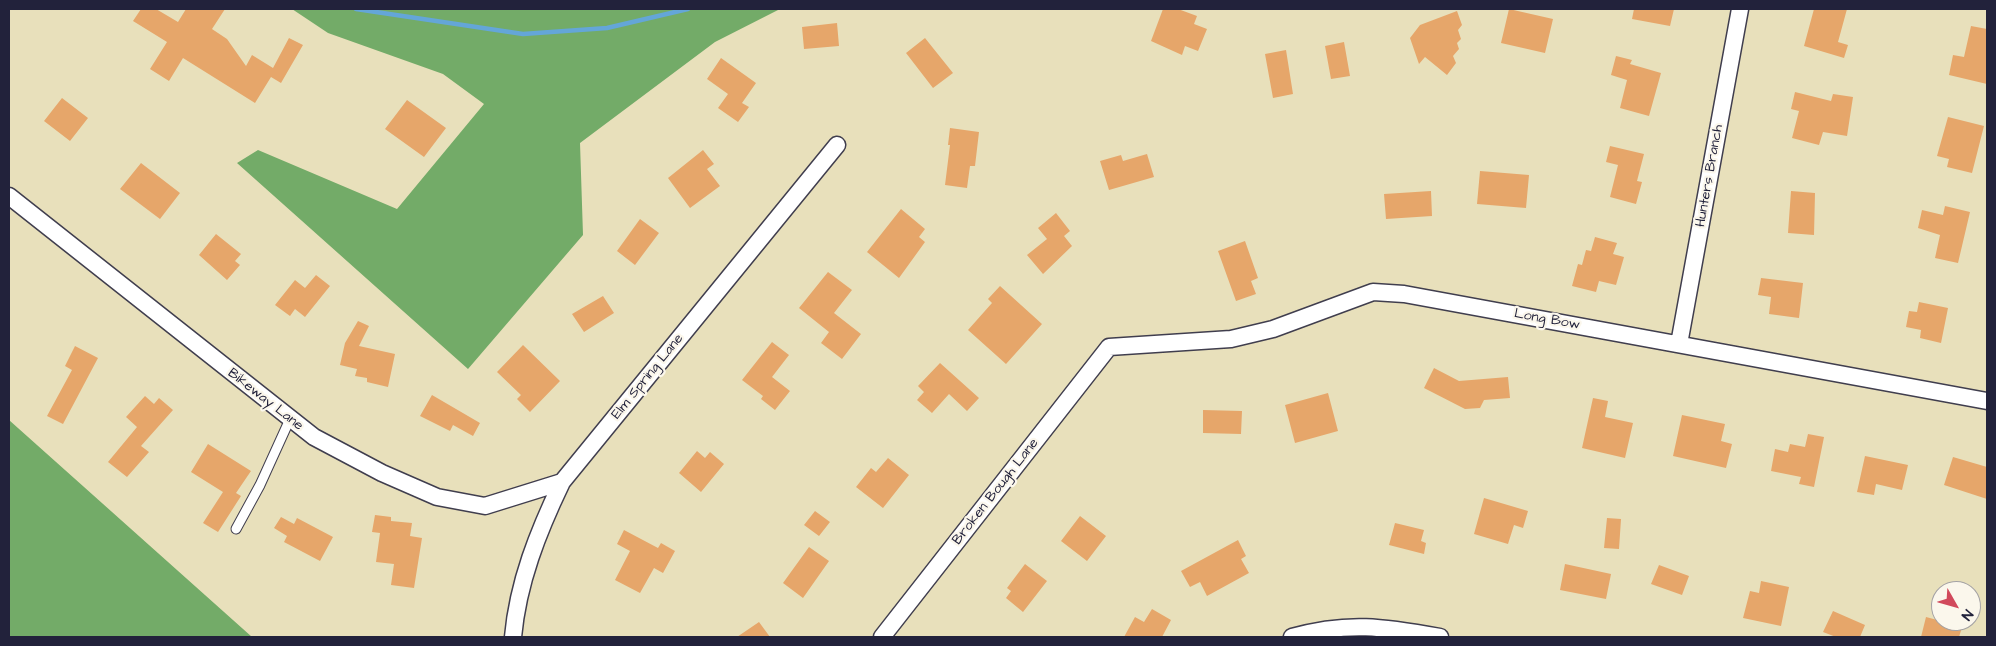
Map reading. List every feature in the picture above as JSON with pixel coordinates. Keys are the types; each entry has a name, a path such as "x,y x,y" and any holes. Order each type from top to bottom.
{"street":[{"name":"Hunters Branch","path":"1679,344 1740,9"},
{"name":"Elm Spring Lane","path":"513,637 520,588 541,526 562,482 838,145"},
{"name":"Bikeway Lane","path":"9,196 314,437 382,473 423,492 458,502 484,506 562,482"},
{"name":"Long Bow","path":"1110,347 1232,339 1273,329 1373,292 1404,294 1987,400"},
{"name":"Broken Bough Lane","path":"882,637 1110,347"},
{"path":"1292,637 1315,631 1357,626 1382,627 1440,637"}],"lane":[{"path":"236,529 260,486 290,419"}],"green space":[{"path":"292,9 780,9 715,42 580,143 583,235 468,369 237,163 258,150 397,209 484,104 443,74 328,33"},
{"path":"9,420 252,637 9,637"}],"building":[{"path":"141,9 156,9 178,22 186,9 225,9 212,29 227,39 246,66 252,55 273,68 289,38 303,45 281,83 271,77 255,103 183,58 169,81 150,69 167,42 133,21"},
{"path":"1163,9 1178,9 1197,16 1194,24 1207,29 1198,51 1185,46 1182,55 1151,41"},
{"path":"1509,9 1553,19 1545,53 1501,43"},
{"path":"1634,9 1674,9 1670,26 1632,19"},
{"path":"1814,9 1847,9 1838,42 1848,45 1844,58 1804,46"},
{"path":"1457,11 1462,25 1458,30 1461,39 1457,43 1459,49 1453,56 1456,63 1447,75 1425,57 1419,64 1410,38 1420,25"},
{"path":"837,23 839,46 804,49 802,27"},
{"path":"1971,26 1987,29 1987,84 1949,75 1953,55 1964,57"},
{"path":"925,38 953,73 933,88 906,53"},
{"path":"1344,42 1350,76 1331,79 1325,46"},
{"path":"1286,50 1293,94 1273,98 1265,54"},
{"path":"1616,56 1632,60 1630,64 1661,73 1649,116 1620,108 1627,80 1611,75"},
{"path":"721,58 756,83 742,103 749,107 738,122 718,108 728,94 707,79"},
{"path":"1795,92 1831,101 1833,94 1853,97 1847,136 1823,132 1819,145 1792,138 1799,111 1791,109"},
{"path":"62,98 88,118 70,141 44,121"},
{"path":"407,100 446,128 424,157 385,129"},
{"path":"1948,117 1984,126 1972,173 1947,167 1949,159 1937,156"},
{"path":"950,128 979,132 975,166 970,166 967,188 945,185"},
{"path":"1610,146 1644,154 1637,181 1642,182 1636,204 1610,197 1618,165 1606,162"},
{"path":"703,150 714,164 707,169 720,186 690,208 668,178"},
{"path":"1147,154 1154,177 1109,190 1100,161 1121,155 1123,161"},
{"path":"141,163 180,193 160,219 120,189"},
{"path":"1480,171 1529,175 1526,208 1477,204"},
{"path":"1431,191 1432,216 1386,219 1384,194"},
{"path":"1791,191 1815,193 1814,235 1788,233"},
{"path":"1945,206 1970,212 1958,263 1935,258 1940,235 1918,228 1922,210 1943,215"},
{"path":"901,209 925,229 919,237 925,242 899,278 867,252"},
{"path":"1056,213 1070,231 1064,236 1072,246 1043,274 1027,255 1047,239 1038,228"},
{"path":"640,219 659,233 635,265 617,251"},
{"path":"216,234 241,254 235,261 240,265 227,280 199,255"},
{"path":"1595,237 1617,243 1613,254 1624,257 1616,285 1599,281 1596,292 1572,286 1578,264 1582,265 1586,250 1591,251"},
{"path":"1245,241 1258,278 1251,281 1256,294 1236,301 1218,251"},
{"path":"828,272 852,290 834,313 861,334 842,359 821,343 829,332 799,308"},
{"path":"316,275 330,286 305,317 295,309 290,316 275,305 295,280 305,288"},
{"path":"1761,278 1803,283 1799,318 1769,314 1771,297 1758,295"},
{"path":"1000,286 1042,324 1006,364 968,330 992,303 988,299"},
{"path":"603,296 614,313 584,332 572,314"},
{"path":"1919,302 1948,308 1941,343 1920,338 1921,330 1906,327 1909,311 1917,312"},
{"path":"358,321 369,326 359,346 395,354 388,387 367,382 367,378 355,376 357,369 340,365 345,343"},
{"path":"772,342 789,355 772,377 790,391 775,410 761,399 763,396 742,380"},
{"path":"523,345 560,381 530,412 517,399 521,395 497,372"},
{"path":"75,346 98,358 63,424 47,416 72,370 65,366"},
{"path":"940,363 979,398 967,411 949,394 932,413 917,400 924,392 918,386"},
{"path":"1434,368 1459,381 1508,377 1510,398 1484,400 1480,408 1465,409 1424,388"},
{"path":"1328,393 1338,431 1295,443 1285,405"},
{"path":"432,395 480,423 473,436 453,425 450,431 420,416"},
{"path":"145,396 154,404 159,398 173,410 141,446 149,452 127,477 108,462 137,427 126,417"},
{"path":"1593,398 1608,401 1605,417 1633,423 1625,458 1582,448"},
{"path":"1203,410 1242,411 1241,434 1203,433"},
{"path":"1682,415 1725,424 1721,441 1732,444 1726,468 1673,456"},
{"path":"1808,434 1824,437 1814,487 1799,484 1801,477 1771,471 1775,449 1788,452 1790,444 1805,447"},
{"path":"208,444 251,471 236,493 241,496 218,532 203,523 223,492 191,472"},
{"path":"697,451 705,458 710,452 724,464 701,492 679,473"},
{"path":"1865,456 1908,465 1902,490 1876,484 1874,495 1857,492"},
{"path":"1953,457 1987,467 1987,499 1944,485"},
{"path":"888,458 909,475 883,508 856,487 871,468 876,472"},
{"path":"1484,498 1528,511 1523,528 1514,525 1508,544 1474,534"},
{"path":"815,511 830,522 819,536 804,525"},
{"path":"375,515 391,517 391,521 412,523 410,536 422,538 414,588 391,585 394,564 376,562 380,533 372,532"},
{"path":"1080,516 1106,536 1087,561 1061,541"},
{"path":"281,517 294,524 297,518 333,537 320,561 284,542 287,536 274,528"},
{"path":"1607,518 1621,519 1619,549 1604,548"},
{"path":"1395,523 1424,530 1421,541 1426,543 1424,554 1389,545"},
{"path":"624,530 658,548 661,543 675,551 663,573 654,568 640,593 615,580 630,551 617,544"},
{"path":"1238,540 1246,556 1241,559 1249,573 1207,596 1200,582 1190,587 1181,571"},
{"path":"809,547 829,561 803,598 783,583"},
{"path":"1025,564 1047,581 1023,612 1006,598 1011,591 1007,588"},
{"path":"1565,564 1611,574 1606,599 1560,590"},
{"path":"1659,565 1689,576 1682,595 1651,584"},
{"path":"1761,581 1789,587 1781,626 1743,618 1750,591 1759,593"},
{"path":"1152,609 1171,620 1162,637 1124,637 1135,617 1144,622"},
{"path":"1833,611 1865,625 1860,637 1836,637 1823,632"},
{"path":"1926,617 1931,618 1931,631 1961,631 1959,637 1921,637"},
{"path":"759,622 770,637 737,637"}],"waterway":[{"path":"356,9 523,34 607,28 688,9"}]}
